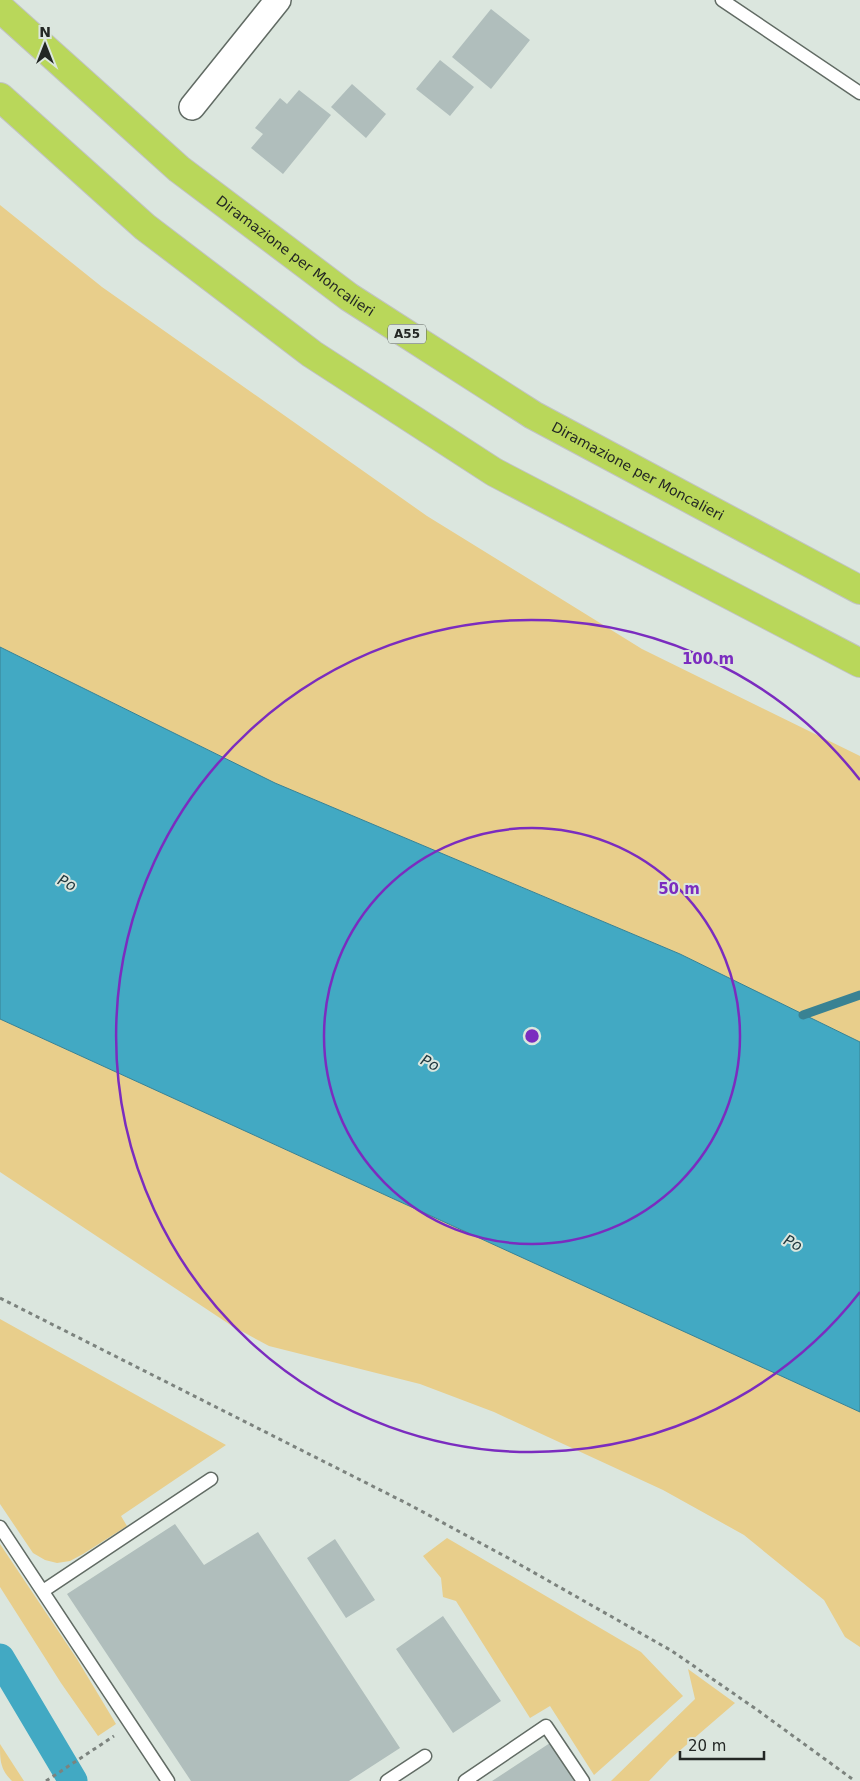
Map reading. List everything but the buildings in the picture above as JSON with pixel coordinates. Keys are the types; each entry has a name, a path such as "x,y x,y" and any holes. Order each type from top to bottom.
{"highway":[{"name":"Diramazione per Moncalieri","path":"0,8 179,169 349,297 533,415 860,590"},
{"path":"0,97 146,227 312,354 494,472 860,663"}],"street":[{"path":"192,107 278,0"}],"lane":[{"path":"722,0 860,92"},
{"path":"43,1591 212,1479"},
{"path":"0,1527 168,1781"},
{"path":"465,1781 546,1726 583,1781"},
{"path":"387,1781 425,1756"}],"path":[{"path":"0,1298 410,1505 525,1568 672,1652 756,1709 855,1781"},
{"path":"46,1781 116,1735"}],"shaded area":[{"path":"0,205 102,287 427,516 642,649 860,756 860,1042 680,954 275,783 0,647"},
{"path":"0,1019 860,1412 860,1647 845,1637 824,1600 744,1535 663,1490 494,1412 420,1384 269,1346 232,1326 0,1172"},
{"path":"0,1319 226,1445 121,1516 127,1526 83,1554 70,1561 57,1563 45,1560 33,1553 0,1504"},
{"path":"447,1538 641,1652 683,1696 594,1775 550,1706 530,1718 456,1601 443,1597 441,1578 423,1556"},
{"path":"0,1544 77,1659 116,1724 98,1736 61,1683 0,1587"},
{"path":"688,1669 735,1703 670,1759 649,1781 611,1781 695,1699"},
{"path":"0,1744 24,1781 12,1781 5,1772 1,1760"}],"water":[{"name":"Po","path":"0,647 275,783 680,954 860,1042 860,1412 0,1019"}],"waterway":[{"path":"803,1015 860,995"},
{"path":"0,1658 73,1781"}]}
